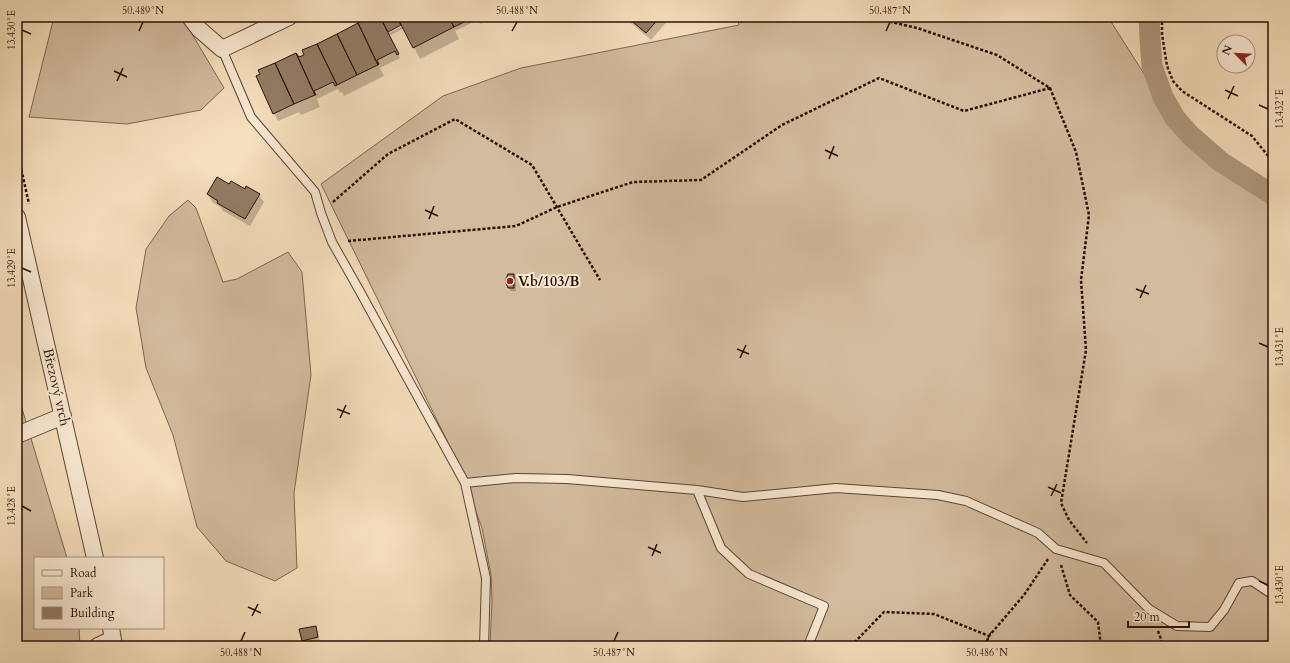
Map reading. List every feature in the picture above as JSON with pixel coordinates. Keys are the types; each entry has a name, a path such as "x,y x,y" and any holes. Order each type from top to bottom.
{"street":[{"path":"190,17 199,29 222,49 289,17"},
{"name":"Březový vrch","path":"17,217 95,557"},
{"path":"17,435 63,416"},
{"path":"98,646 113,638"}],"lane":[{"path":"222,49 251,117 315,192 321,214 332,242 465,483 486,578 484,646"},
{"path":"465,483 516,478 567,479 697,490 743,497 836,488 938,495 966,501 1038,533 1056,549 1104,563 1149,609 1177,626 1210,627 1224,610 1239,583 1252,581 1273,595"},
{"path":"697,490 721,548 748,574 824,606 808,646"}],"path":[{"path":"870,17 916,28 997,55 1050,88 1076,152 1089,215 1081,280 1086,350 1061,503 1069,520 1104,563"},
{"path":"1162,17 1162,34 1167,66 1173,81 1182,91 1252,136 1273,162"},
{"path":"332,242 516,226 557,207 633,182 702,180 782,125 879,78 964,111 1050,88"},
{"path":"321,214 388,154 455,119 532,165 600,280"},
{"path":"985,646 989,636 1024,595 1056,549"},
{"path":"1056,549 1070,594 1098,622 1101,646"},
{"path":"851,646 884,612 934,614 989,636"}],"green space":[{"path":"54,17 182,17 224,88 201,110 127,124 29,117"},
{"path":"737,17 1108,17 1153,88 1167,122 1184,140 1202,155 1273,206 1273,646 490,646 492,601 491,575 482,528 457,461 321,184 443,96 521,68 739,25"},
{"path":"188,200 196,208 223,282 237,279 288,252 302,272 311,375 294,493 297,568 275,581 226,561 197,527 173,435 146,368 136,308 146,249 169,216"},
{"path":"17,392 67,557 34,557 34,629 79,629 80,646 17,646"}],"building":[{"path":"371,17 373,21 380,17 399,54 397,55 395,51 377,60 378,65 358,23"},
{"path":"380,17 397,17 401,25 388,32"},
{"path":"397,17 449,17 454,27 413,48"},
{"path":"449,17 474,17 454,27"},
{"path":"627,17 660,17 646,33"},
{"path":"358,23 378,65 357,75 337,34"},
{"path":"337,34 357,75 337,85 317,44"},
{"path":"317,44 337,85 335,86 333,82 314,91 315,95 296,53 299,57 304,55 302,50"},
{"path":"296,53 315,95 294,104 275,63"},
{"path":"275,63 294,104 273,114 256,76 260,74 258,70"},
{"path":"217,177 229,184 231,181 245,189 246,186 260,194 245,219 217,203 218,201 207,194"},
{"name":"V.b/103/B","path":"508,274 514,274 514,288 508,288 506,279"},
{"path":"316,626 318,637 302,641 299,629"}],"waterway":[{"path":"1149,17 1152,66 1163,97 1175,118 1190,135 1221,162 1273,195"}],"place":[{"name":"V.b/103/B","path":"510,281"}]}
